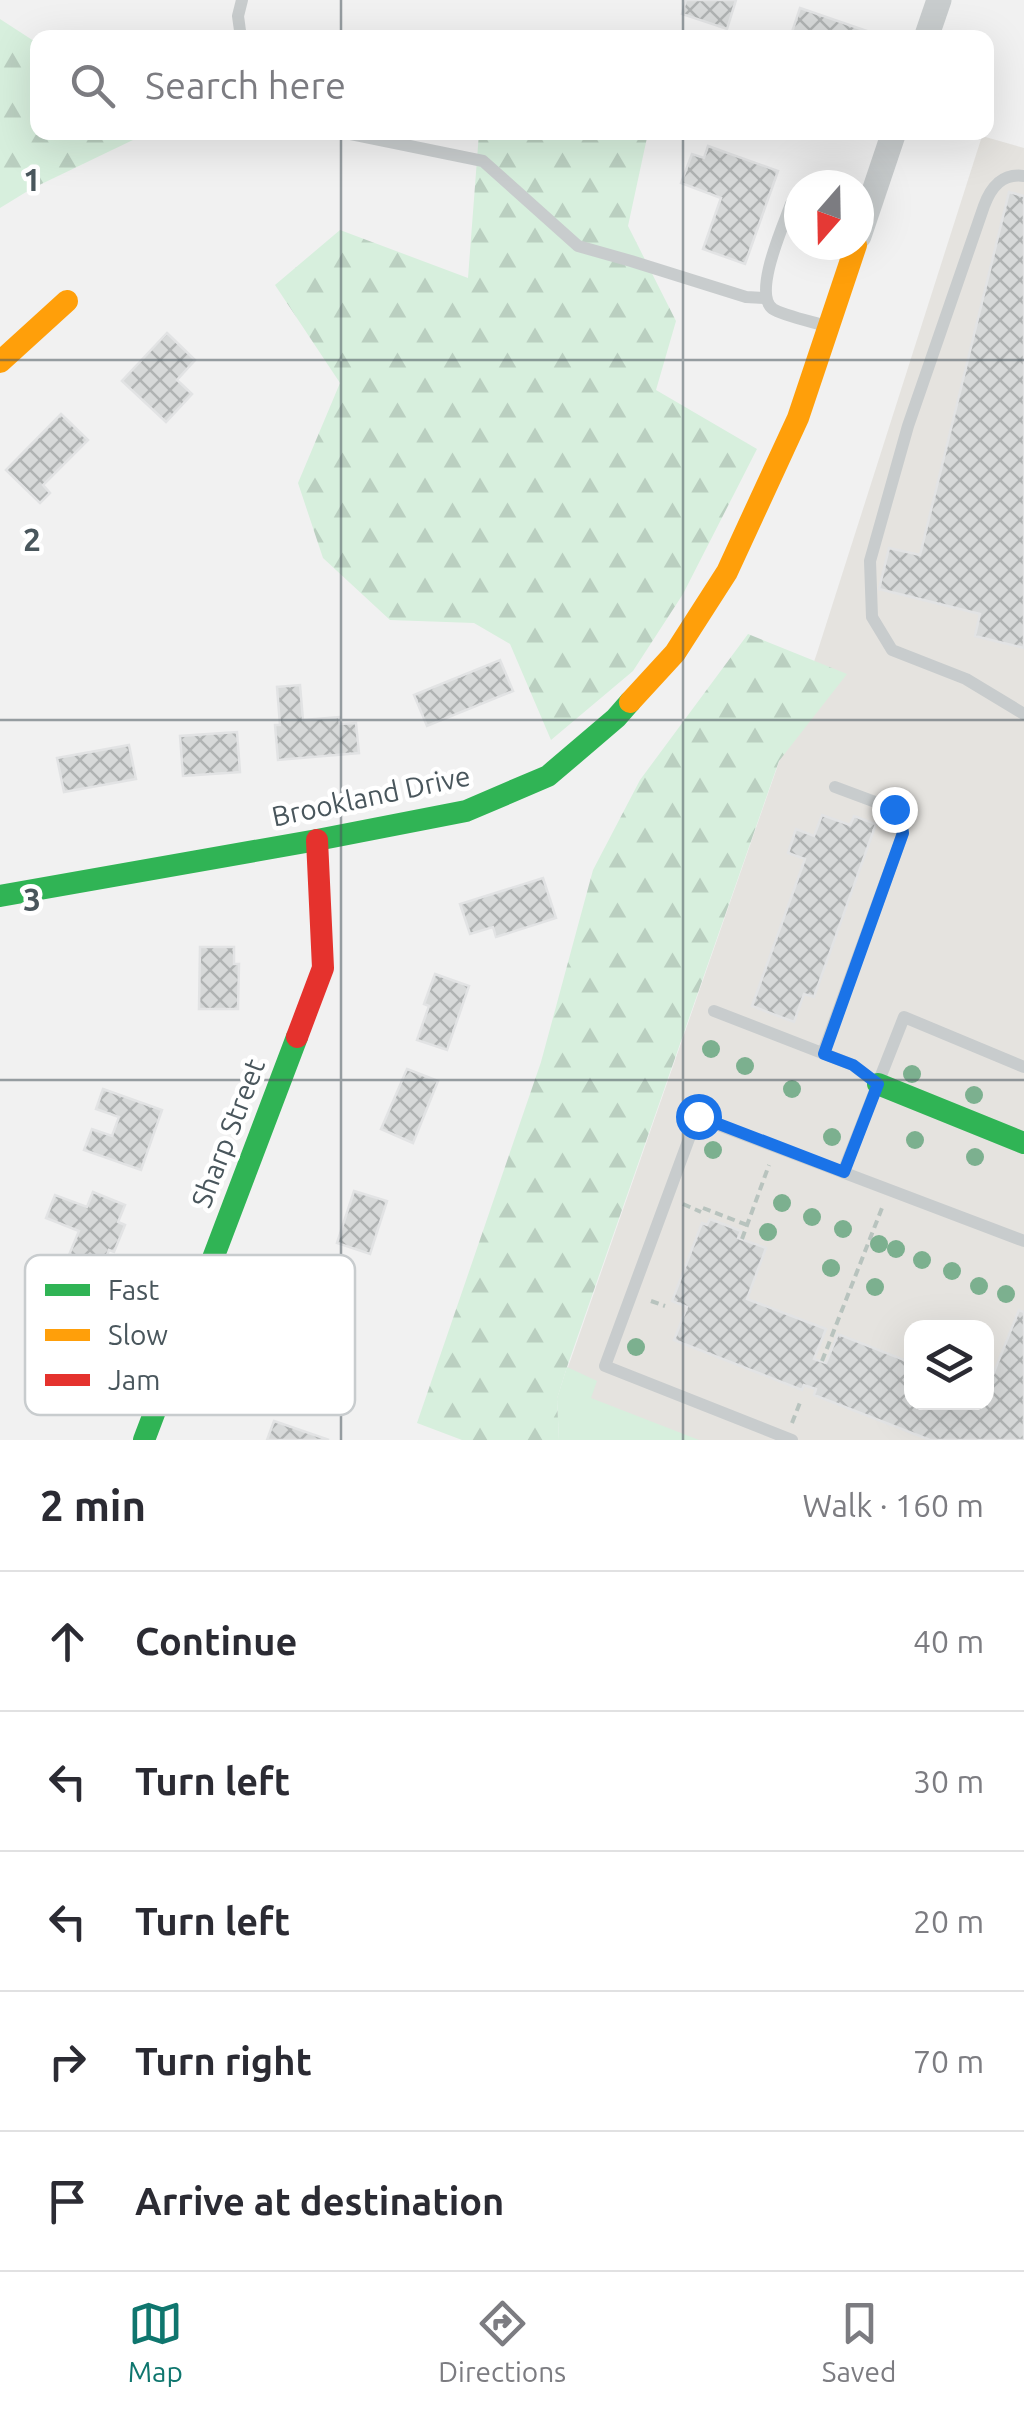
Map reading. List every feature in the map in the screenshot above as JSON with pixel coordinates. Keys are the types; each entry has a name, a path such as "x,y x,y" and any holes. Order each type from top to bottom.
{"street":[{"path":"929,30 939,0"},
{"path":"874,187 891,140"},
{"name":"Brookland Drive","path":"0,896 466,810 548,776 616,718 675,653 727,572 798,418 851,260"},
{"path":"0,362 67,301"},
{"name":"Sharp Street","path":"214,1255 323,968 317,840"},
{"path":"878,1084 1024,1143"},
{"name":"Sharp Street","path":"144,1440 153,1415"}],"lane":[{"path":"240,30 242,0"},
{"path":"380,140 483,161 578,246 746,297 764,298"},
{"path":"1024,176 1005,178 991,189 984,206 908,426 870,561 872,617 892,650 966,680 1024,714"},
{"path":"784,224 764,282 764,298 771,308 828,326"},
{"path":"824,1054 903,833 894,809 835,787"},
{"path":"714,1011 853,1065 878,1084"},
{"path":"844,1172 904,1018 1024,1067"},
{"path":"792,1440 604,1366 698,1116 1024,1241"}],"path":[{"path":"742,1239 762,1183"},
{"path":"703,1208 747,1225"},
{"path":"822,1361 874,1228"}],"shaded area":[{"path":"994,139 1024,148 1024,1440 668,1440 557,1399 817,653 981,140"}],"green space":[{"path":"0,19 30,38 30,140 133,140 0,208"},
{"path":"478,140 646,140 628,226 676,321 656,390 757,449 683,594 633,671 551,740 510,644 474,623 390,620 323,558 298,483 340,383 275,285 340,230 468,278"},
{"path":"748,634 847,674 779,761 567,1367 557,1399 559,1440 462,1440 417,1423 541,1062 593,870 640,780"},
{"path":"567,1367 597,1381 591,1398 699,1440 559,1440 557,1399"}],"building":[{"path":"686,0 736,0 727,29 682,14"},
{"path":"800,8 864,30 793,30"},
{"path":"708,146 778,171 745,264 703,249 721,198 681,183 692,154 704,158"},
{"path":"1009,192 1024,196 1024,648 975,636 980,614 879,589 889,548 920,555"},
{"path":"167,333 195,360 177,380 192,394 166,422 122,381"},
{"path":"61,414 88,440 43,485 50,493 40,503 6,470"},
{"path":"500,660 513,691 427,726 414,695"},
{"path":"300,685 303,720 339,717 340,724 356,723 359,753 278,760 277,687"},
{"path":"237,732 240,772 183,776 180,736"},
{"path":"129,745 136,779 64,792 57,758"},
{"path":"822,815 850,825 854,816 876,824 814,997 804,994 794,1022 752,1006 805,859 788,853 796,829 814,836"},
{"path":"543,878 556,918 496,937 493,927 470,934 460,904"},
{"path":"200,947 234,947 234,964 239,964 238,1009 199,1009"},
{"path":"435,974 469,986 447,1050 417,1040"},
{"path":"407,1069 438,1081 413,1143 381,1129"},
{"path":"103,1089 162,1110 141,1170 84,1150 92,1129 112,1136 119,1117 96,1109"},
{"path":"354,1191 387,1201 370,1254 337,1243"},
{"path":"93,1192 125,1205 118,1222 125,1225 114,1252 69,1255 79,1231 46,1218 55,1195 87,1207"},
{"path":"710,1219 741,1231 738,1238 766,1248 747,1299 826,1329 814,1359 826,1363 838,1334 904,1360 904,1410 994,1410 994,1372 1019,1310 1024,1312 1024,1440 930,1440 814,1395 816,1389 804,1385 802,1390 674,1340 687,1307 672,1301 702,1223 707,1225"},
{"path":"274,1421 329,1440 267,1440"}],"traffic: fast":[{"path":"0,896 466,811 548,776 630,702"},
{"path":"214,1255 297,1037"},
{"path":"878,1084 1024,1143"},
{"path":"144,1440 153,1415"}],"traffic: slow":[{"path":"630,702 675,653 727,572 798,418 851,260"},
{"path":"0,362 67,301"}],"traffic: jam":[{"path":"297,1037 323,968 317,840"}],"route":[{"path":"698,1116 844,1172 878,1084 853,1065 824,1054 903,833 894,809"}]}
